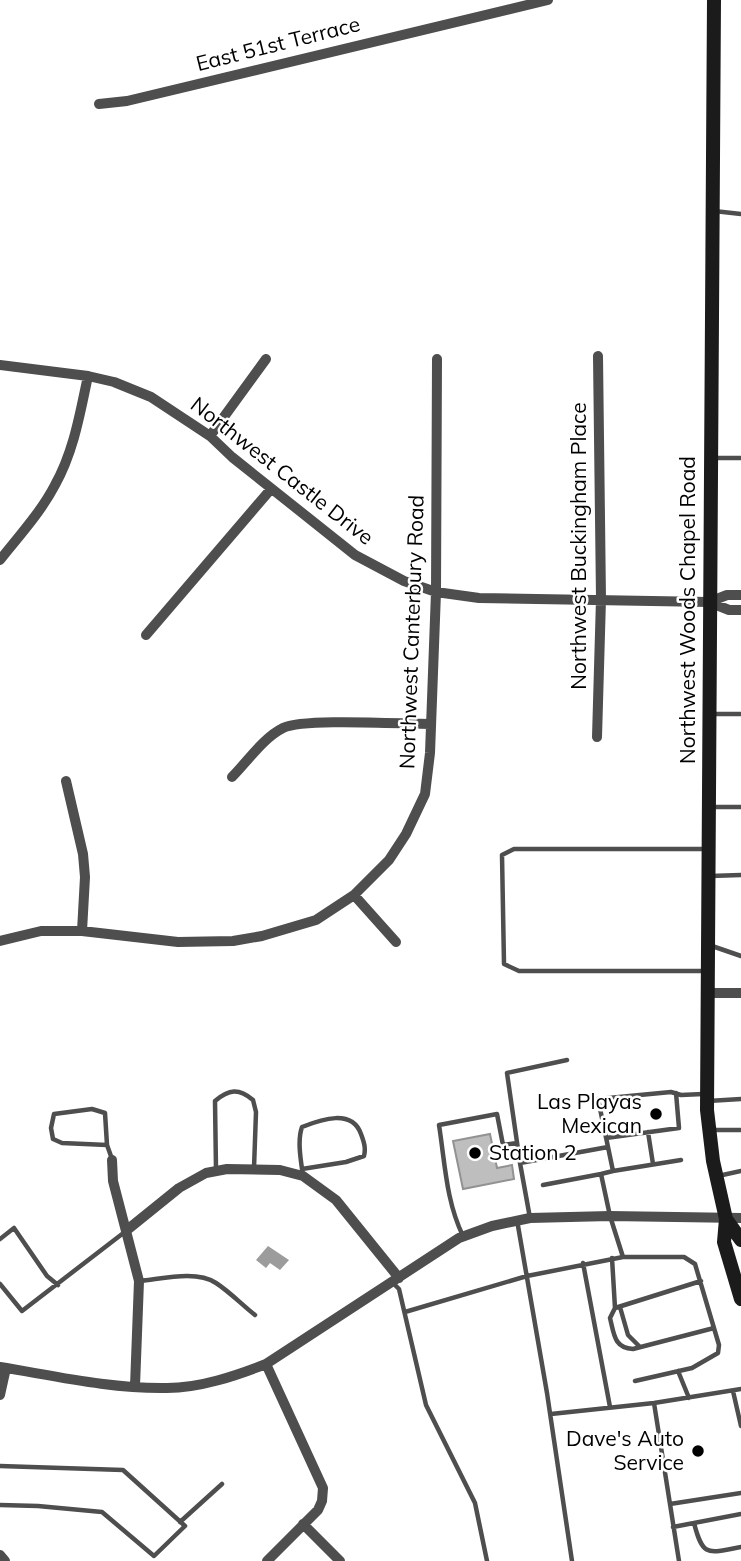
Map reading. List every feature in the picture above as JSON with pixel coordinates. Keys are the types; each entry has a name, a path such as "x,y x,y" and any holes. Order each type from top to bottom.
{"main road":[{"name":"Northwest Woods Chapel Road","path":"714,0 707,1098 716,1176 741,1240"},
{"name":"Northwest Woods Chapel Road","path":"733,1219 724,1242 741,1299"}],"street":[{"name":"East 51st Terrace","path":"99,104 127,101 548,0"},
{"name":"Northwest Buckingham Place","path":"597,356 601,599 597,737"},
{"path":"210,436 266,359"},
{"name":"Northwest Canterbury Road","path":"0,941 41,931 82,931 157,940 233,942 316,920 354,895 389,860 425,794 429,753 436,592 437,359"},
{"name":"Northwest Castle Drive","path":"0,365 88,376 114,382 150,397 210,436 355,555 404,582 436,592 479,598 709,602"},
{"path":"0,559 32,520 56,484 78,425 88,376"},
{"path":"146,635 271,488"},
{"path":"709,602 727,595 741,595"},
{"path":"709,602 729,610 741,610"},
{"path":"232,776 284,727 307,723 430,724"},
{"path":"66,781 83,854 85,877 82,931"},
{"path":"354,895 396,942"},
{"path":"708,993 741,993"},
{"path":"112,1160 113,1181 139,1281 135,1386"},
{"path":"127,1230 179,1188 206,1173 254,1168 302,1173 335,1200 396,1280"},
{"path":"0,1395 3,1367 107,1384 168,1388 204,1383 267,1364 463,1236 517,1219 610,1216 733,1219"},
{"path":"267,1364 323,1488 322,1501 317,1510 272,1559"},
{"path":"303,1524 340,1561"},
{"path":"0,1555 5,1561"}],"lane":[{"path":"712,210 741,214"},
{"path":"710,457 741,458"},
{"path":"708,714 741,713"},
{"path":"708,807 741,807"},
{"path":"708,849 514,849 502,855 505,964 511,968 519,971 708,971"},
{"path":"708,876 741,876"},
{"path":"708,944 741,956"},
{"path":"530,1218 507,1073 566,1060"},
{"path":"216,1171 215,1101 225,1092 237,1091 247,1094 253,1100 256,1112 254,1168"},
{"path":"606,1138 680,1128 676,1093"},
{"path":"613,1171 598,1099 676,1093 707,1098 741,1099"},
{"path":"107,1145 62,1143 53,1139 51,1128 54,1114 92,1110 105,1113 107,1145 112,1160"},
{"path":"463,1236 456,1222 447,1188 439,1125 497,1114 503,1145 517,1143"},
{"path":"343,1118 349,1118 356,1123 366,1148 363,1156 302,1173 299,1135 302,1127 343,1118"},
{"path":"709,1130 741,1130"},
{"path":"648,1132 653,1164"},
{"path":"520,1163 608,1147"},
{"path":"543,1185 681,1160"},
{"path":"716,1176 741,1171"},
{"path":"601,1174 623,1257"},
{"path":"517,1219 551,1414 572,1561"},
{"path":"0,1240 13,1228 47,1276 58,1284"},
{"path":"0,1284 22,1311 127,1230"},
{"path":"405,1312 527,1276 583,1263 623,1257 684,1257 695,1264 719,1345 718,1353 692,1368 635,1381"},
{"path":"612,1258 617,1308 628,1335 640,1348"},
{"path":"583,1263 610,1407"},
{"path":"139,1281 176,1277 214,1282 255,1315"},
{"path":"396,1280 426,1405 475,1503 487,1561"},
{"path":"701,1282 617,1308 610,1318 616,1343 623,1349 640,1348 714,1328"},
{"path":"678,1371 689,1398"},
{"path":"551,1414 741,1390"},
{"path":"733,1391 741,1426"},
{"path":"654,1403 679,1561"},
{"path":"0,1465 123,1470 185,1526 154,1556 102,1512 0,1504"},
{"path":"180,1522 222,1484"},
{"path":"670,1504 741,1493"},
{"path":"673,1527 741,1514"},
{"path":"694,1523 700,1544 706,1550 741,1547"}],"shaded area":[{"path":"268,1246 289,1260 280,1270 270,1263 266,1268 256,1260"}],"building":[{"name":"Station 2","path":"490,1134 497,1168 512,1165 514,1179 463,1189 453,1141"}],"place":[{"name":"Las Playas Mexican","path":"656,1114"},
{"name":"Station 2","path":"475,1153"},
{"name":"Dave's Auto Service","path":"698,1451"}]}
